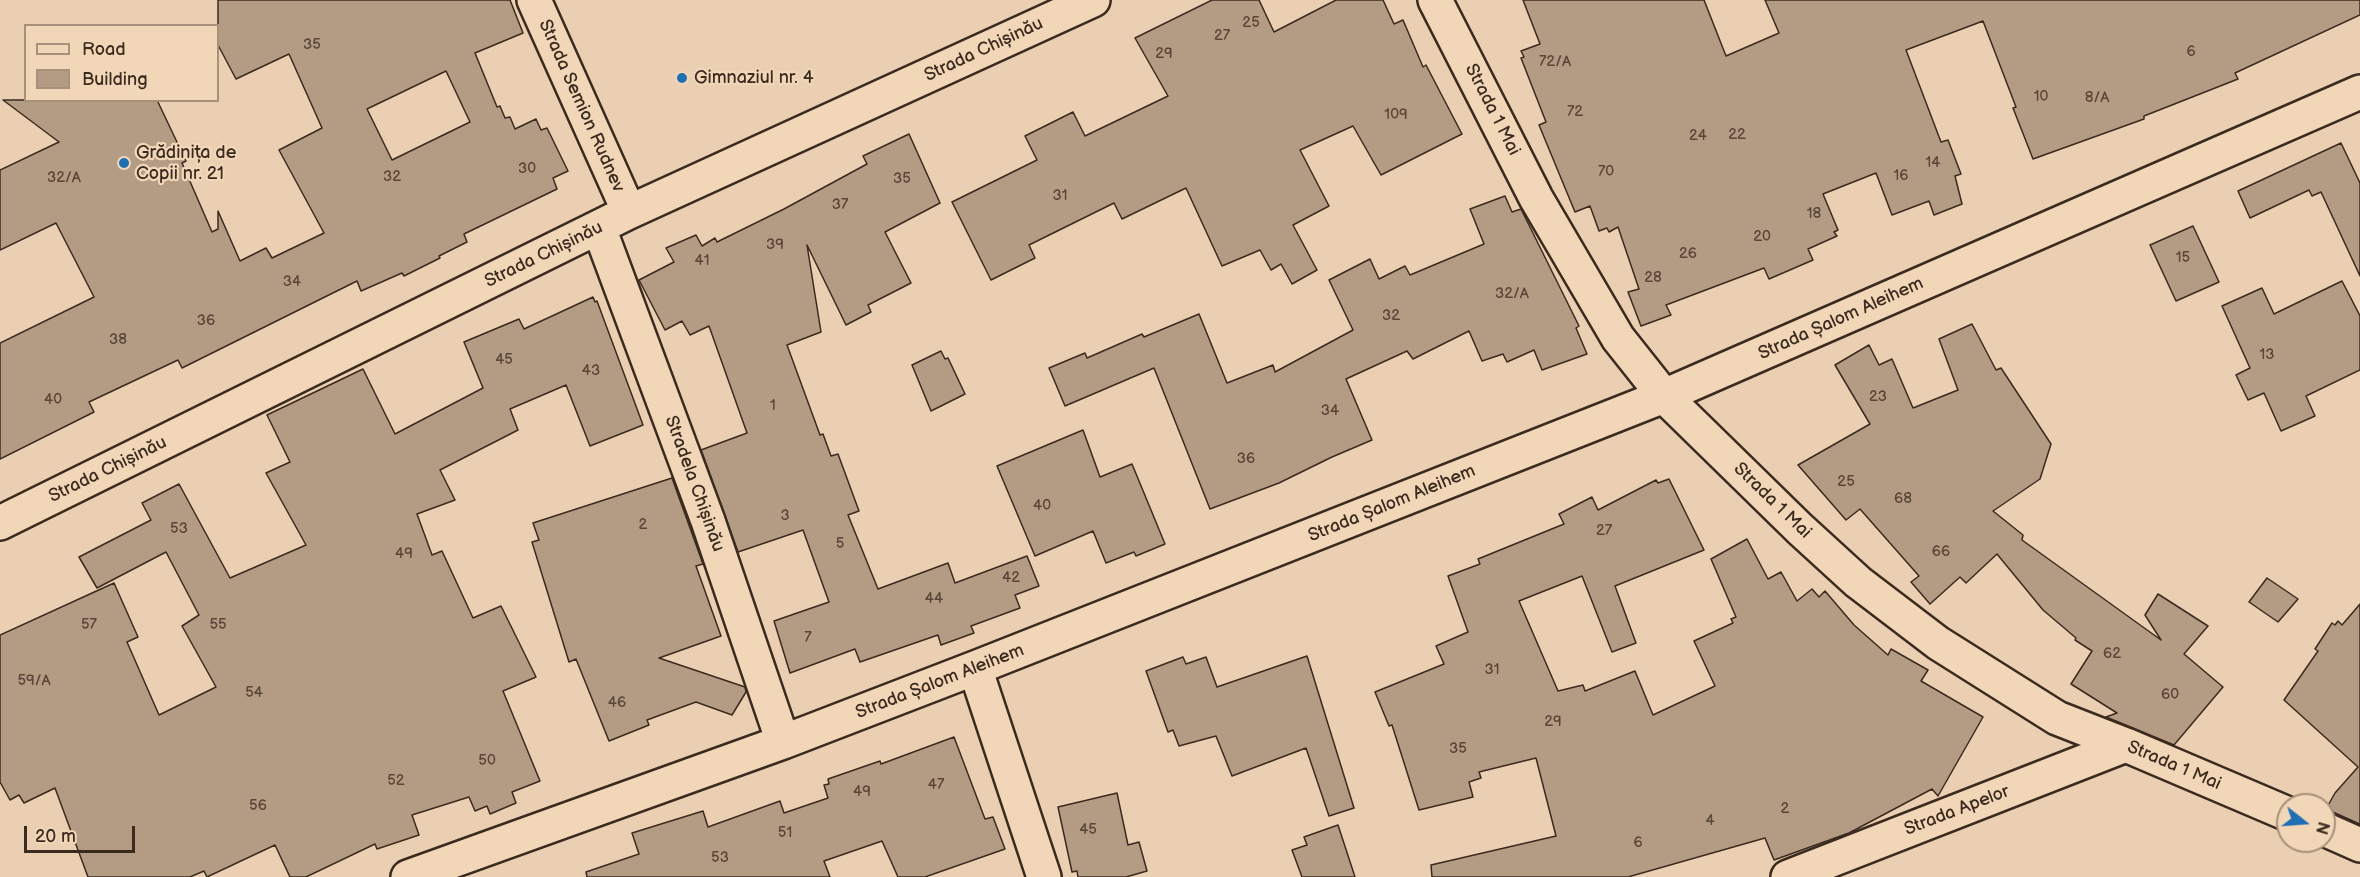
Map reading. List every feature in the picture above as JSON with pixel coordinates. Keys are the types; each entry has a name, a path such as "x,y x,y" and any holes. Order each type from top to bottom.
{"street":[{"name":"Strada Semion Rudnev","path":"534,0 629,212"},
{"name":"Strada Chișinău","path":"0,524 629,212 1093,0"},
{"name":"Strada 1 Mai","path":"1435,0 1536,198 1618,338 1665,396 1800,529 1858,582 1938,643 2057,718 2276,809"},
{"name":"Strada Șalom Aleihem","path":"408,877 783,742 1665,396 2360,92"},
{"name":"Stradela Chișinău","path":"599,228 708,521 783,742"},
{"path":"975,668 1044,877"},
{"name":"Strada Apelor","path":"1788,877 2126,745"},
{"path":"2336,835 2360,845"}],"building":[{"path":"218,0 510,0 523,33 475,53 497,107 500,106 505,118 510,117 515,129 536,119 541,130 547,128 568,171 553,178 557,189 464,234 467,242 439,256 440,258 404,276 402,273 361,291 357,281 182,368 178,360 89,402 94,412 0,459 0,343 94,297 56,223 0,250 0,170 59,142 3,100 158,102 186,161 182,163 212,232 218,229 218,211 240,261 266,248 272,258 324,233 279,150 322,128 289,54 236,79 219,47","holes":["446,71 470,122 392,160 367,109"]},
{"path":"1212,0 1259,0 1274,32 1336,0 1383,0 1394,24 1403,20 1423,67 1426,65 1462,134 1381,175 1353,126 1300,150 1329,206 1293,225 1317,270 1292,284 1281,264 1271,270 1260,250 1222,266 1186,188 1122,219 1114,203 1029,245 1035,258 991,280 952,202 1037,160 1025,136 1073,112 1085,136 1168,96 1135,38"},
{"path":"1523,0 1704,0 1726,56 1779,33 1765,0 2360,0 2360,15 2235,73 2238,79 2144,116 2144,119 2033,159 1983,21 1906,50 1941,142 1948,140 1961,174 1955,176 1962,204 1934,215 1929,201 1892,215 1876,173 1823,194 1838,230 1834,232 1837,236 1808,249 1813,260 1769,279 1764,268 1666,305 1671,315 1641,326 1628,292 1639,289 1618,227 1609,232 1607,228 1599,231 1590,206 1575,212 1539,125 1546,122 1521,58 1524,57 1521,51 1540,44"},
{"path":"909,134 940,203 885,232 911,283 868,305 871,312 846,325 807,245 821,332 787,345 820,435 823,434 831,456 838,454 859,511 848,515 878,589 948,563 955,583 1027,556 1039,586 1015,595 1020,608 971,626 974,633 941,645 938,635 860,662 855,649 790,673 774,621 829,602 803,530 738,552 701,450 747,433 709,326 690,335 682,321 665,330 639,280 674,262 666,248 696,235 702,246 715,238 717,242 867,164 863,156"},
{"path":"2341,143 2360,183 2360,276 2321,192 2312,196 2309,190 2250,218 2238,191"},
{"path":"1505,196 1512,212 1521,209 1579,326 1576,328 1587,354 1542,370 1534,350 1507,362 1503,354 1482,361 1469,331 1413,359 1407,351 1346,379 1372,440 1279,483 1210,509 1154,368 1065,406 1049,368 1085,353 1087,358 1142,334 1144,337 1199,314 1227,383 1273,365 1275,372 1353,330 1329,280 1370,259 1379,279 1405,266 1410,275 1484,244 1470,209"},
{"path":"2193,226 2219,282 2176,301 2150,245"},
{"path":"2342,281 2360,316 2360,370 2306,396 2315,416 2281,431 2264,393 2248,400 2236,375 2250,368 2222,306 2262,288 2274,314"},
{"path":"593,297 595,302 597,301 643,425 590,446 566,385 510,409 518,430 440,470 455,500 417,514 432,555 442,551 473,618 501,606 536,677 503,691 540,781 512,792 516,803 490,814 487,806 475,811 469,797 412,815 419,835 377,849 375,844 306,877 290,877 275,845 207,877 204,871 190,877 88,877 55,788 24,803 19,795 10,800 0,782 0,635 114,583 138,637 127,642 159,715 216,687 182,626 199,615 166,552 97,588 79,557 151,520 142,503 179,484 230,578 306,545 266,473 290,462 267,415 363,369 395,434 483,388 464,342 519,319 524,329"},
{"path":"1972,324 1996,370 2001,368 2051,444 2040,479 1993,511 2023,535 2022,540 2161,640 2145,615 2158,594 2208,626 2184,654 2223,687 2174,745 2106,717 2117,713 2071,684 2092,651 2075,640 2076,638 2043,610 1997,554 1966,583 1960,577 1930,604 1911,582 1919,576 1860,509 1846,520 1798,465 1870,424 1835,365 1869,345 1879,365 1892,359 1913,408 1958,390 1939,339"},
{"path":"941,351 945,359 948,358 965,394 931,411 912,365"},
{"path":"1083,430 1100,477 1132,464 1165,544 1136,556 1134,552 1106,563 1093,531 1035,556 997,466"},
{"path":"672,478 703,564 696,566 721,636 659,658 745,687 746,692 732,715 696,702 647,720 649,725 609,741 576,659 569,662 532,542 539,540 533,523"},
{"path":"1669,479 1704,550 1615,586 1636,643 1612,652 1582,576 1519,601 1558,691 1583,685 1585,691 1635,671 1653,715 1715,686 1694,641 1733,623 1731,619 1736,617 1711,559 1747,539 1768,579 1781,572 1797,601 1812,589 1819,597 1825,591 1854,625 1888,655 1891,649 1928,670 1921,681 1983,717 1938,796 1932,789 1849,833 1774,860 1765,838 1628,877 1432,877 1431,865 1556,836 1536,758 1479,772 1481,778 1469,782 1473,797 1419,810 1392,725 1389,726 1375,692 1444,664 1436,646 1468,632 1448,576 1480,564 1478,559 1564,524 1559,514 1592,497 1598,510 1656,480 1658,483"},
{"path":"2267,578 2298,599 2278,622 2249,602"},
{"path":"2360,604 2360,824 2336,813 2335,793 2358,767 2284,700 2318,651 2315,649 2332,623 2335,625 2338,621 2342,625"},
{"path":"1307,656 1354,808 1329,816 1306,748 1232,776 1216,736 1179,746 1173,730 1168,732 1146,671 1183,657 1186,664 1206,657 1217,687"},
{"path":"954,737 985,819 993,817 1005,849 925,877 898,877 882,841 824,861 830,877 587,877 586,872 639,854 632,833 703,811 708,827 780,801 784,813 828,798 824,785 829,784 828,779 880,761 881,764"},
{"path":"1117,793 1128,845 1139,842 1147,871 1126,877 1078,877 1077,871 1072,872 1058,807"},
{"path":"1338,825 1355,877 1302,877 1292,850 1307,845 1304,837"}],"place":[{"name":"Gimnaziul nr. 4","path":"682,78"},
{"name":"Grădinița de Copii nr. 21","path":"124,163"}]}
